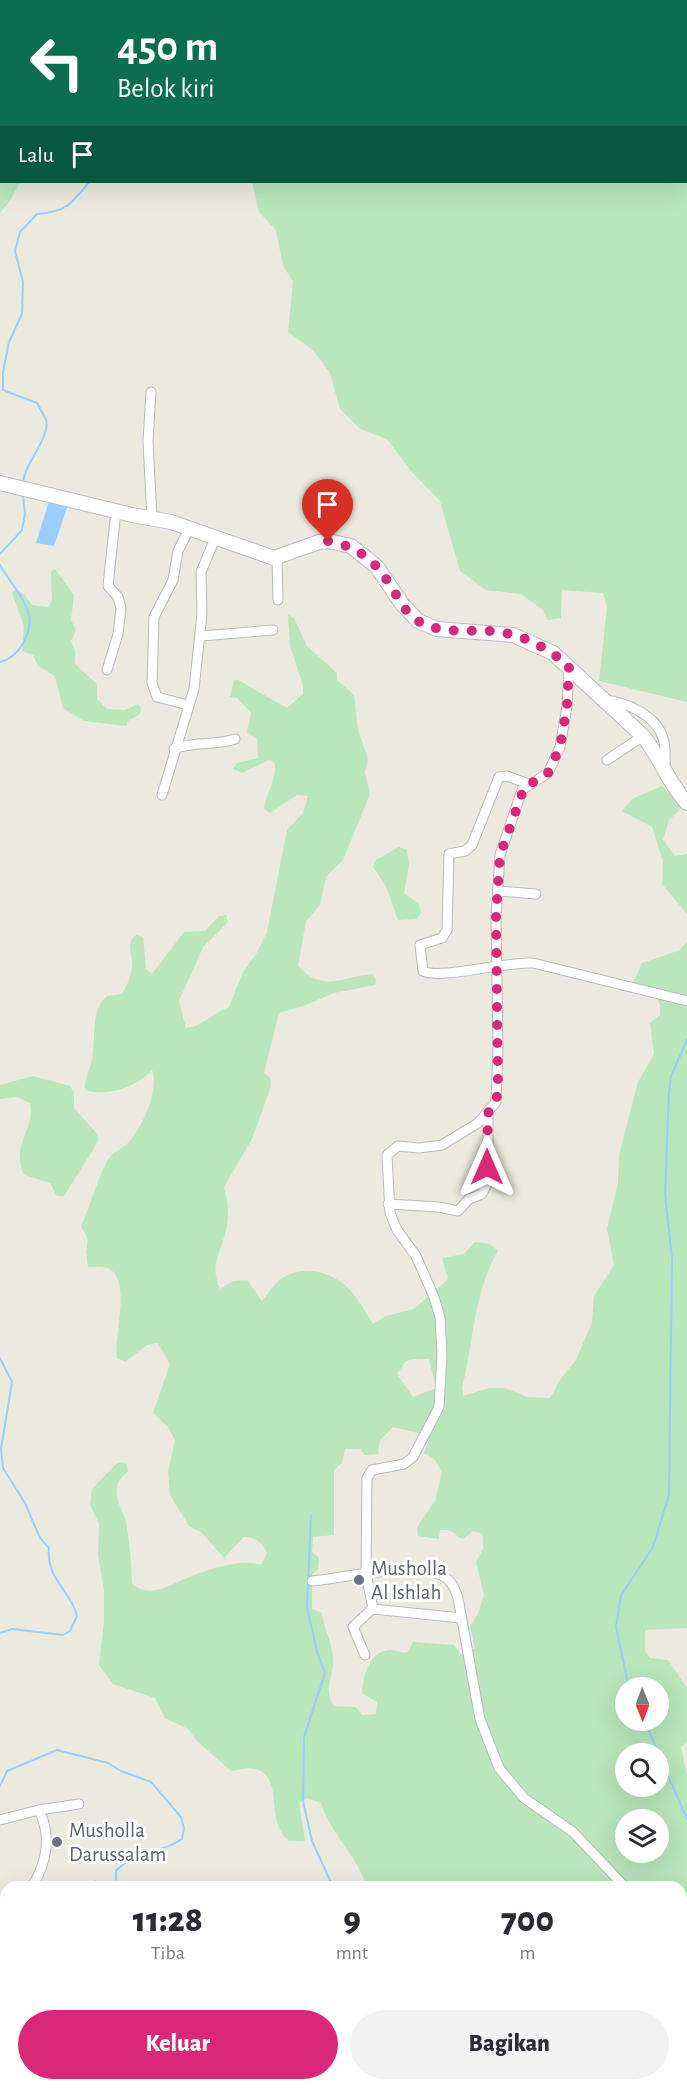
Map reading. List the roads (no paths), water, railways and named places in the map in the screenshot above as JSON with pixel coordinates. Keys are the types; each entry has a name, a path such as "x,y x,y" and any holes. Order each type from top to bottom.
{"street":[{"path":"151,393 148,442 152,518"},
{"path":"3,483 190,527 262,555 277,558 319,542 328,541 351,546 377,567 402,604 418,621 437,628 513,635 553,653 643,736 654,749 665,775 687,803"},
{"path":"106,670 121,614 118,597 108,586 116,511"},
{"path":"188,705 157,697 152,683 154,617 173,580 178,551 190,527"},
{"path":"162,795 194,688 201,636 201,572 216,536"},
{"path":"277,558 278,600"},
{"path":"201,636 273,630"},
{"path":"372,1609 366,1573 367,1478 372,1470 404,1464 413,1457 439,1407 440,1388 440,1317 416,1256 397,1230 388,1204 387,1155 390,1150 398,1146 419,1148 442,1145 478,1123 496,1102 498,1089 498,964 496,916 500,855 503,839 522,790 548,773 560,747 567,706 569,666"},
{"path":"601,699 633,707 655,725 664,739 665,775"},
{"path":"608,760 643,736"},
{"path":"174,749 192,743 224,743 235,739"},
{"path":"528,784 504,776 498,779 472,845 465,851 450,854 446,934 436,941 423,943 419,948 422,967 426,973 438,974 498,964 533,963 687,1001"},
{"path":"498,891 536,894"},
{"path":"388,1204 458,1211 469,1199 482,1194 488,1181 488,1113"},
{"path":"312,1581 366,1573 415,1571 444,1576 455,1589 480,1719 499,1768 524,1798 573,1832 619,1881"},
{"path":"365,1655 353,1627 372,1609 461,1618"},
{"path":"0,1820 39,1810 79,1804"},
{"path":"35,1881 43,1867 47,1848 45,1826 39,1810"}],"water":[{"path":"49,501 68,505 54,546 36,543"}],"waterway":[{"path":"23,483 24,476 45,434 46,420 37,403 3,390 3,372 9,342 22,314 23,282 15,251 20,232 37,214 67,206 88,183"},
{"path":"0,554 22,530 25,514 23,495"},
{"path":"0,565 24,603 30,622 28,633 20,648 10,658 0,662"},
{"path":"627,1677 616,1627 621,1595 653,1547 669,1495 672,1258 665,1194 671,1076 687,1040"},
{"path":"0,1358 12,1382 1,1449 3,1468 25,1503 40,1538 49,1548 51,1568 70,1599 77,1616 70,1631 63,1635 12,1629 0,1633"},
{"path":"311,1516 307,1607 317,1652 325,1673 304,1737 303,1801 312,1841 330,1881"},
{"path":"649,1731 687,1819"},
{"path":"0,1786 7,1771 57,1750 108,1763 121,1771 151,1782 181,1817 184,1828 182,1839 123,1864 116,1871 116,1881"}],"place":[{"name":"Musholla Al Ishlah","path":"359,1580"},
{"name":"Musholla Darussalam","path":"57,1842"}]}
